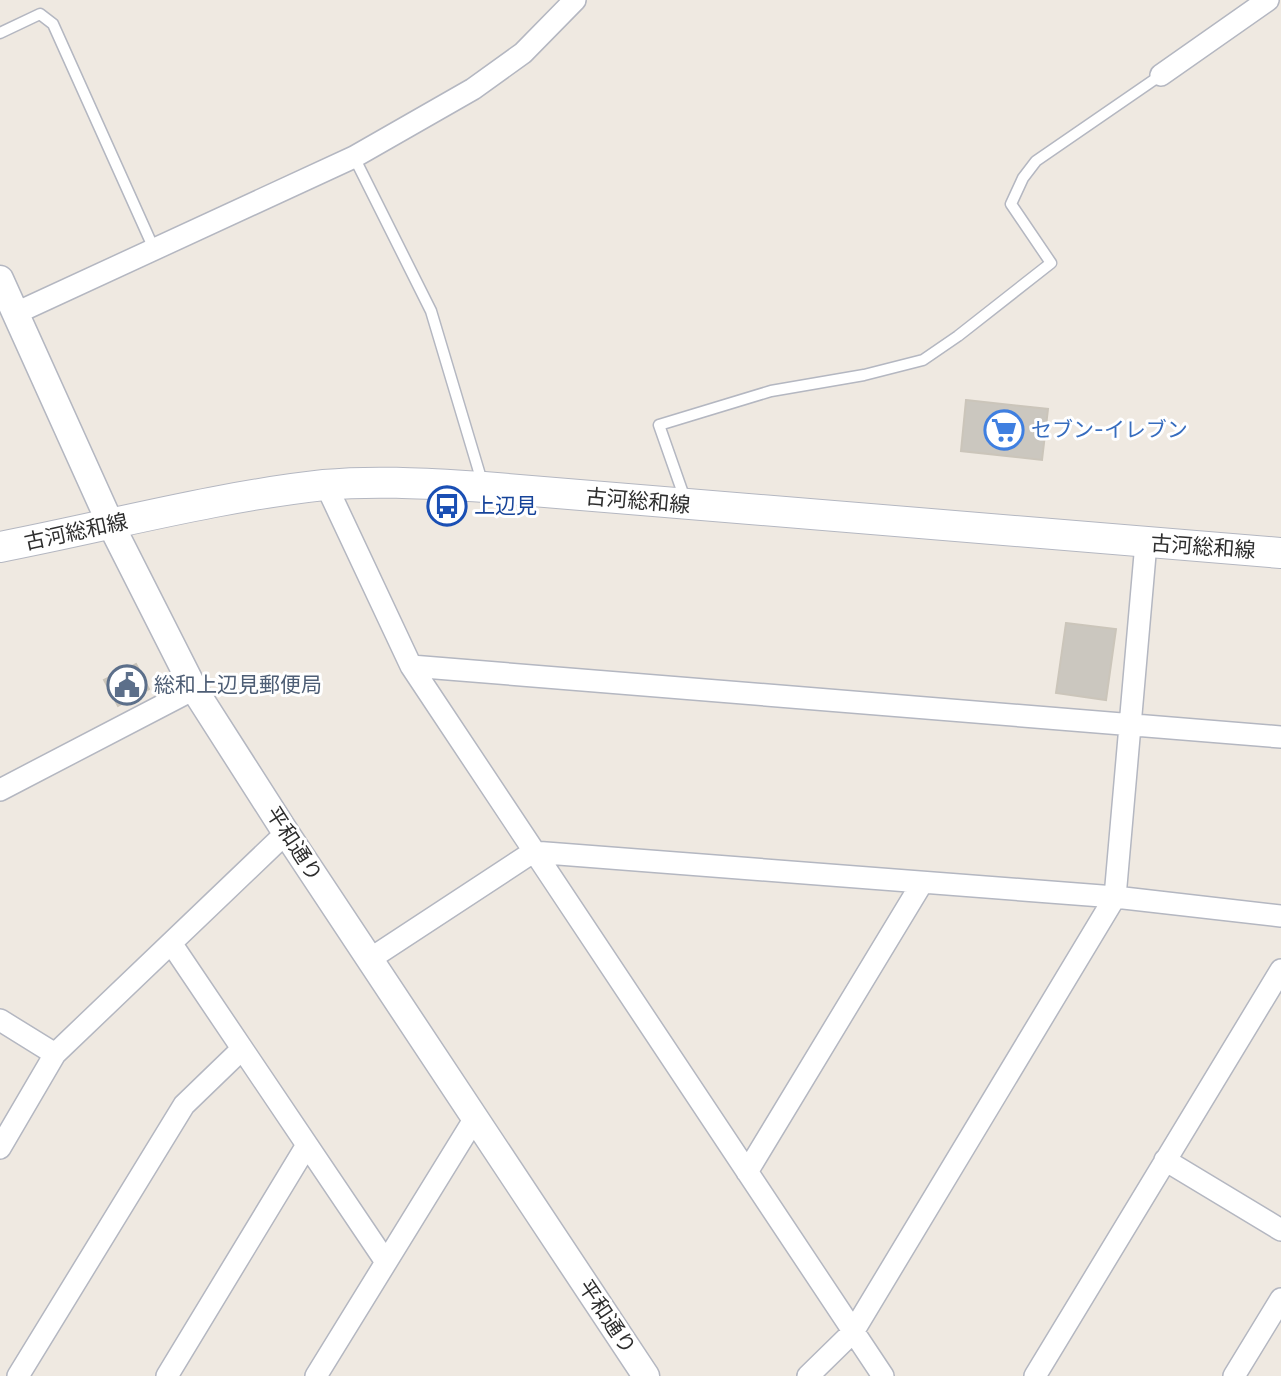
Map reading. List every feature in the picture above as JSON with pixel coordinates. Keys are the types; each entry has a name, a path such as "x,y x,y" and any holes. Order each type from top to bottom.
{"main road":[{"name":"古河総和線","path":"0,547 229,498 326,485 422,483 1281,553"}],"street":[{"path":"5,293 154,249 354,157 473,89 523,53 575,0"},
{"path":"1161,75 1269,0"},
{"name":"平和通り","path":"5,293 111,525 194,689 286,834 646,1376"},
{"path":"326,485 411,666 883,1376"},
{"path":"808,1376 853,1332 1115,897 1146,542"},
{"path":"411,666 1281,737"},
{"path":"0,790 194,689"},
{"path":"0,1148 55,1054 286,834"},
{"path":"370,959 533,852 1115,897 1281,916"},
{"path":"747,1172 922,883"},
{"path":"171,943 386,1262"},
{"path":"1035,1376 1281,970"},
{"path":"0,1020 55,1054"},
{"path":"18,1376 184,1105 242,1049"},
{"path":"316,1376 475,1118"},
{"path":"167,1376 307,1145"},
{"path":"1165,1160 1281,1230"},
{"path":"1234,1376 1281,1299"}],"lane":[{"path":"0,33 40,13 53,24 154,249"},
{"path":"687,505 659,425 771,391 864,375 923,360 958,336 1051,263 1011,204 1023,178 1036,161 1161,75"},
{"path":"354,157 431,311 484,487"}],"building":[{"name":"セブン-イレブン","path":"966,400 1048,409 1042,460 961,451"},
{"path":"1066,623 1116,629 1106,700 1056,693"},
{"path":"136,664 149,689 118,706 104,680"}],"place":[{"name":"セブン-イレブン","path":"1004,430"},
{"name":"上辺見","path":"447,506"},
{"name":"総和上辺見郵便局","path":"127,685"}]}
